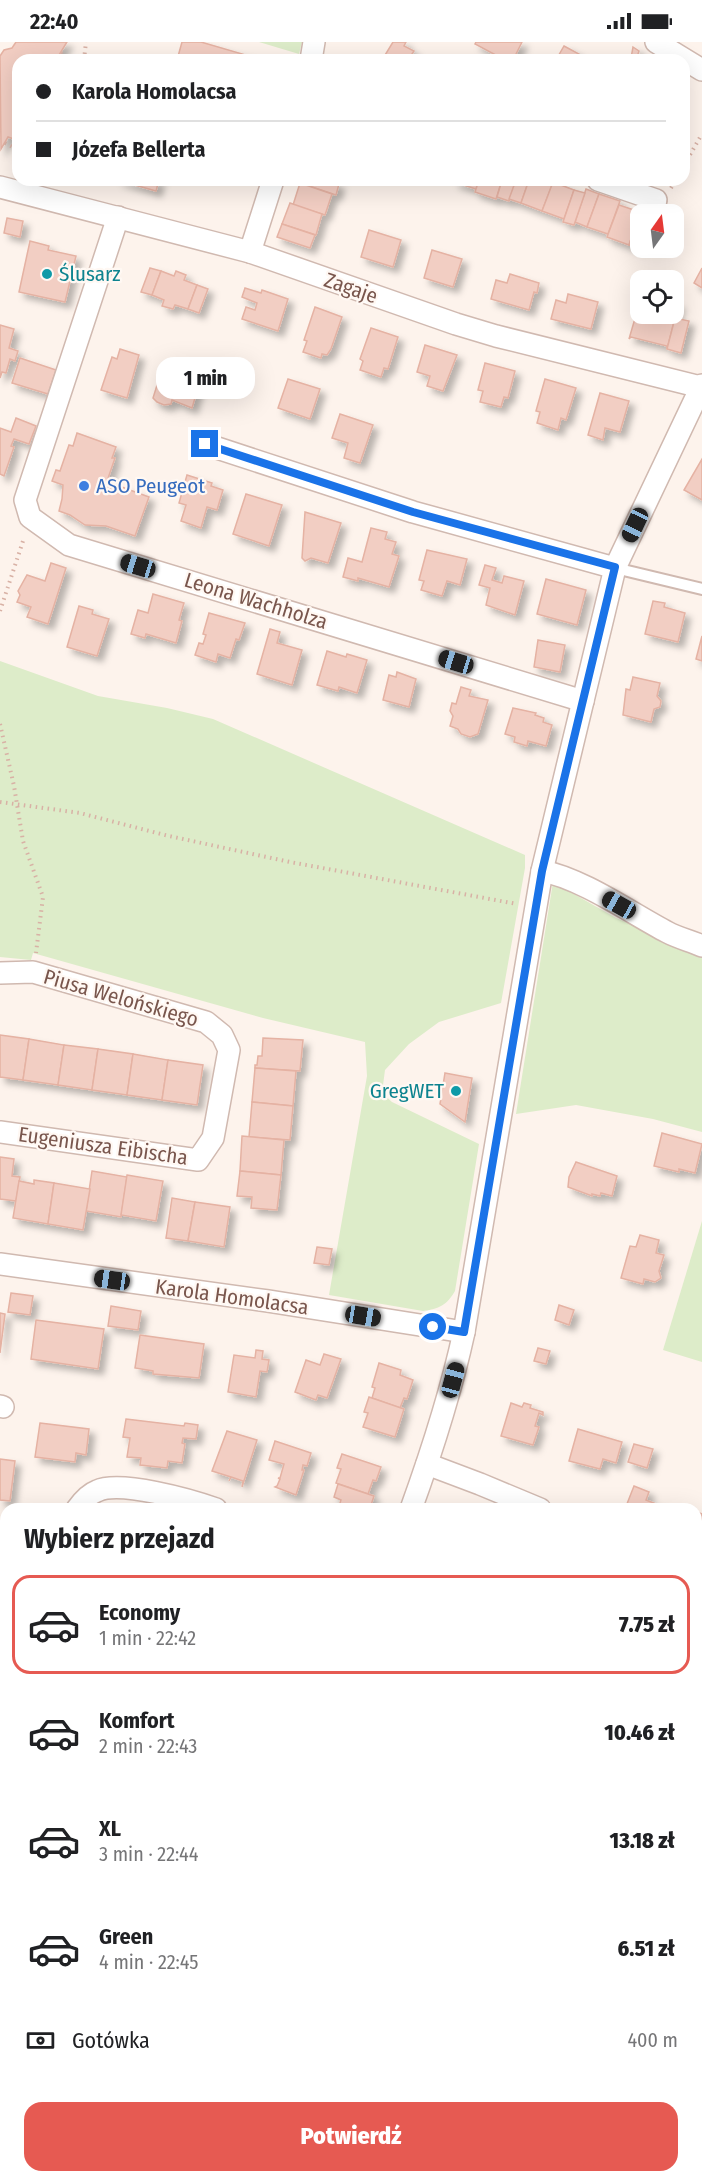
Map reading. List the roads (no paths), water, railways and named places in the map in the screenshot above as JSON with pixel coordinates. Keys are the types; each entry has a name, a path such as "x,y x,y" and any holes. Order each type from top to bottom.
{"street":[{"path":"656,42 676,54"},
{"path":"250,252 271,186"},
{"path":"615,186 656,200"},
{"name":"Zagaje","path":"0,187 250,252 456,324 701,386"},
{"name":"Leona Wachholza","path":"118,217 26,500 30,517 69,545 583,700"},
{"path":"413,1503 453,1380 464,1332 542,871 615,567 701,386"},
{"path":"205,444 413,512 615,567"},
{"path":"542,871 554,873 670,933 702,946"},
{"name":"Piusa Welońskiego","path":"0,973 33,972 206,1022 222,1035 229,1050"},
{"name":"Eugeniusza Eibischa","path":"0,1132 198,1160 213,1138 229,1050"},
{"name":"Karola Homolacsa","path":"0,1264 268,1301 464,1332"},
{"path":"427,1464 526,1503"},
{"path":"81,1503 98,1490 120,1488 172,1496 196,1503"}],"lane":[{"path":"615,567 702,589"}],"place":[{"name":"Ślusarz","path":"47,274"},
{"name":"ASO Peugeot","path":"84,486"},
{"name":"GregWET","path":"456,1091"}]}
